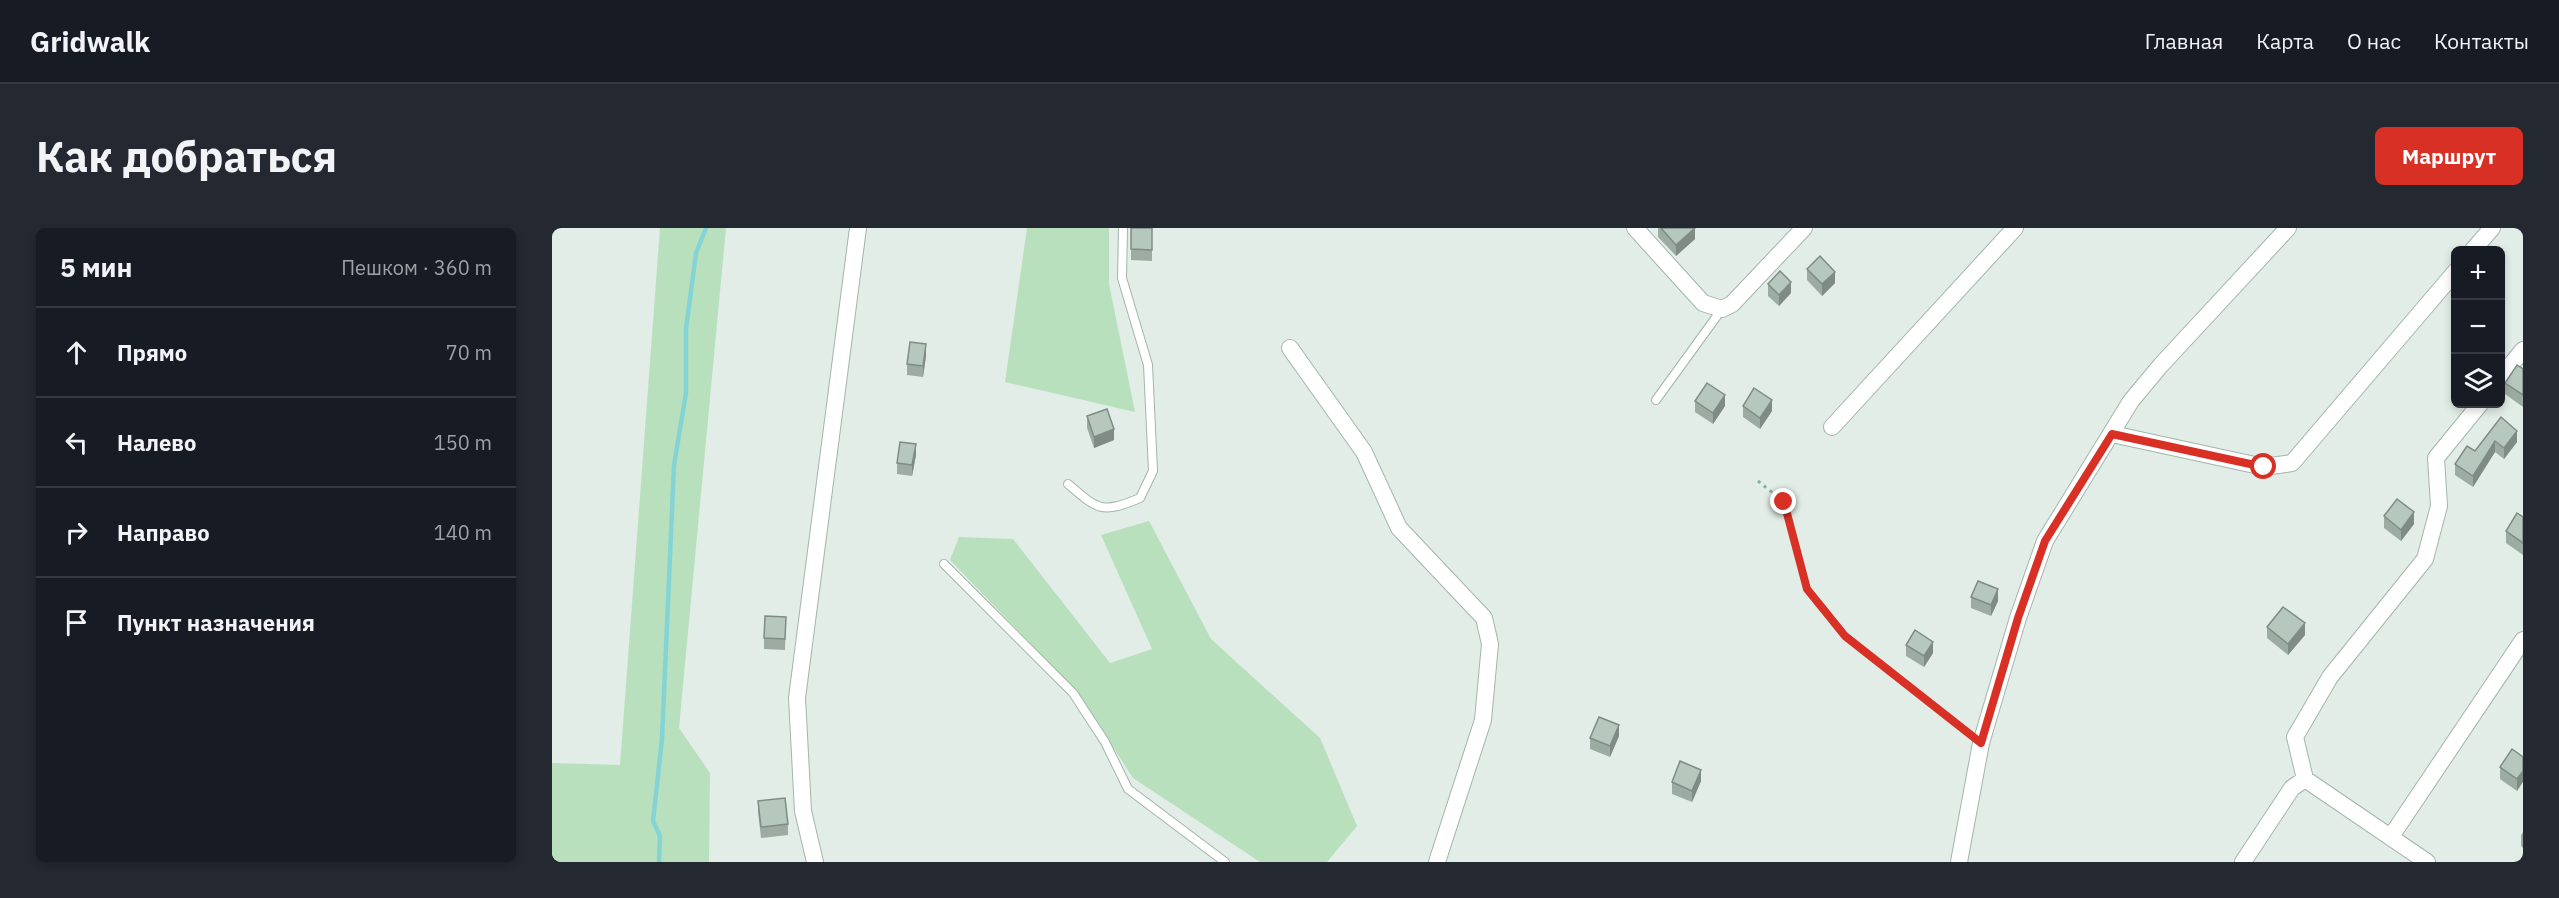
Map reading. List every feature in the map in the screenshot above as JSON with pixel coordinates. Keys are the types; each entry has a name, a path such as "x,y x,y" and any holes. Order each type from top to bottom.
{"street":[{"path":"815,862 803,811 797,698 858,228"},
{"path":"1635,228 1703,303 1722,309 1732,304 1804,228"},
{"path":"1832,427 2015,228"},
{"path":"1959,862 1981,743 2018,618 2045,541 2131,401 2161,365 2288,228"},
{"path":"2476,246 2492,228"},
{"path":"2112,434 2264,467 2292,463 2451,277"},
{"path":"1290,348 1364,452 1399,528 1484,618 1490,644 1484,720 1437,862"},
{"path":"2505,372 2523,350"},
{"path":"2426,862 2392,836 2305,779 2295,737 2330,677 2425,559 2439,506 2436,458 2477,408"},
{"path":"2392,836 2523,640"},
{"path":"2243,862 2292,788 2305,779"}],"lane":[{"path":"1068,484 1094,506 1118,507 1140,498 1153,471 1148,364 1122,278 1123,228"},
{"path":"1656,400 1722,309"},
{"path":"944,564 1073,693 1104,741 1128,789 1225,862"}],"path":[{"path":"1758,481 1784,502 1807,589 1845,636 1981,743"}],"green space":[{"path":"660,228 726,228 679,728 710,773 709,862 552,862 552,763 620,765"},
{"path":"1027,228 1109,228 1109,284 1135,412 1005,382"},
{"path":"1149,521 1211,639 1320,738 1357,826 1327,862 1260,862 1133,778 1079,694 950,560 959,537 1013,539 1110,663 1152,649 1101,535"}],"building":[{"path":"1131,228 1152,228 1152,250 1131,249"},
{"path":"1661,228 1695,228 1676,245"},
{"path":"1820,256 1835,272 1822,284 1807,269"},
{"path":"1780,271 1791,282 1779,295 1768,284"},
{"path":"910,342 926,344 923,366 907,364"},
{"path":"2517,365 2523,369 2523,395 2505,383"},
{"path":"1707,383 1725,395 1713,413 1695,401"},
{"path":"1754,388 1772,400 1760,418 1743,406"},
{"path":"1107,409 1114,429 1094,437 1087,416"},
{"path":"2501,417 2517,431 2504,448 2495,441 2473,476 2455,464 2467,446 2475,451"},
{"path":"900,442 916,444 912,465 897,463"},
{"path":"2397,499 2414,512 2401,530 2384,516"},
{"path":"2517,513 2523,517 2523,543 2506,531"},
{"path":"1978,581 1998,589 1991,605 1971,597"},
{"path":"2283,607 2305,623 2288,644 2267,627"},
{"path":"765,616 786,617 785,639 764,638"},
{"path":"1915,630 1933,642 1924,656 1906,645"},
{"path":"1599,717 1619,725 1610,746 1590,738"},
{"path":"2512,749 2523,757 2523,771 2517,779 2500,767"},
{"path":"1680,761 1701,770 1692,791 1672,782"},
{"path":"785,798 788,824 761,827 758,801"}],"waterway":[{"path":"659,862 660,836 653,821 662,739 674,465 686,393 686,329 696,253 706,228"}],"route":[{"path":"1784,502 1807,589 1845,636 1981,743 2018,618 2045,541 2112,434 2264,467"}]}
